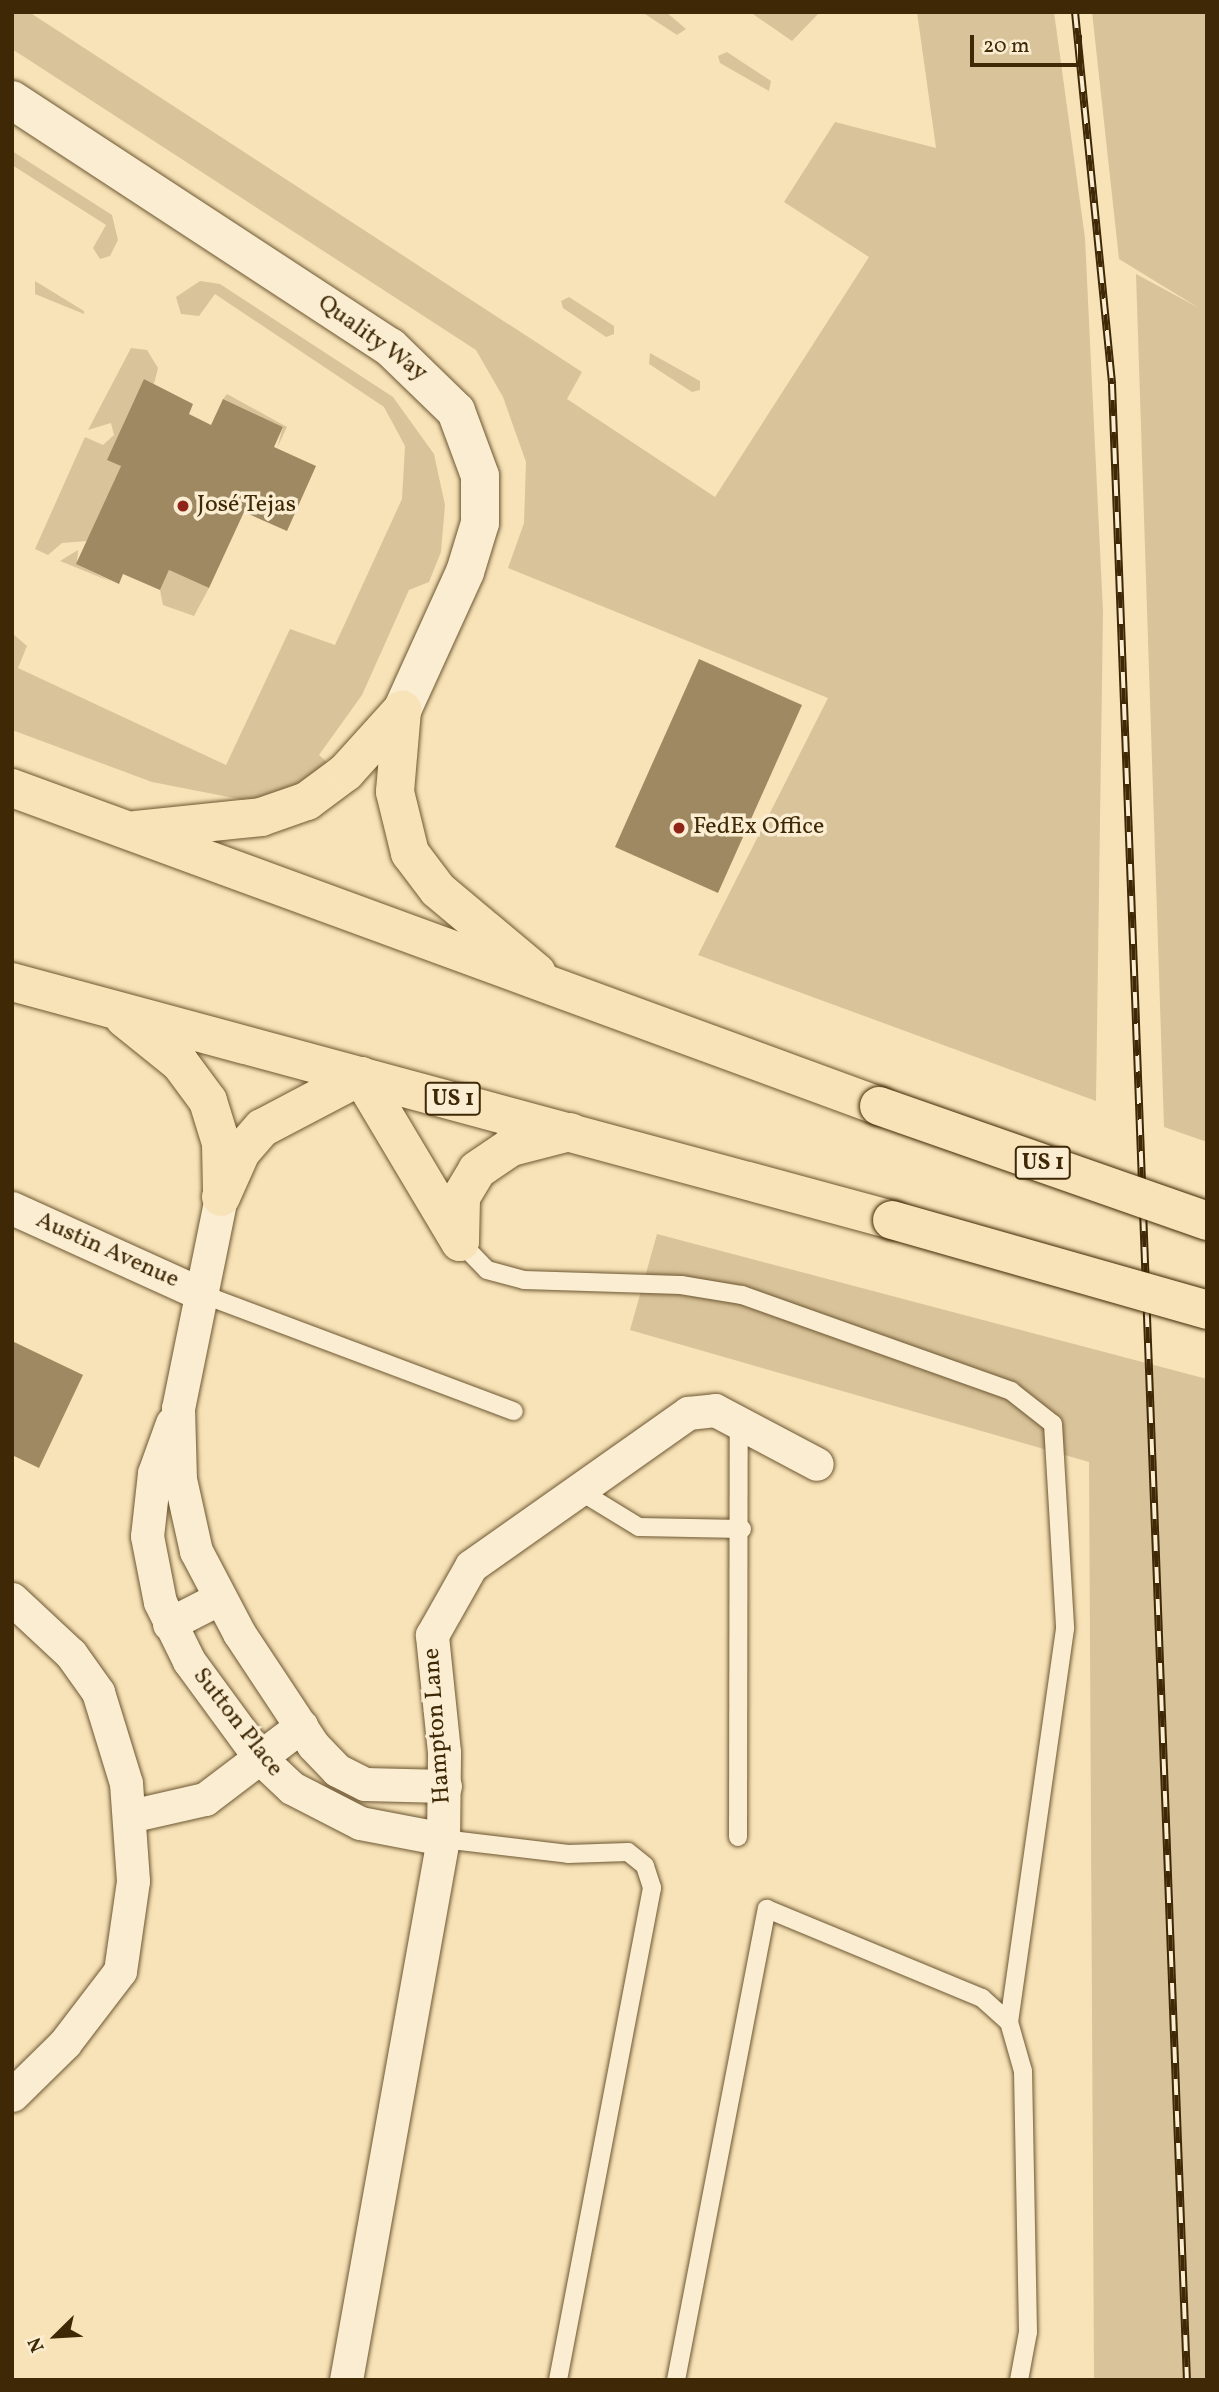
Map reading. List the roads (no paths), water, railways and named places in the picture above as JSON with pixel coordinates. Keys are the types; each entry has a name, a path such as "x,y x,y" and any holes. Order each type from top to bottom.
{"highway":[{"path":"126,831 261,817 307,801 346,772 402,710"},
{"path":"402,710 395,792 410,853 438,890 560,993"},
{"name":"US 1","path":"12,788 560,993 1207,1221"},
{"name":"US 1","path":"12,982 577,1132 1207,1310"},
{"path":"111,1008 180,1063 208,1101 221,1143 221,1197"},
{"path":"221,1197 241,1152 262,1128 361,1076 460,1242"},
{"path":"460,1242 461,1197 477,1170 511,1147 577,1132"}],"street":[{"name":"Quality Way","path":"12,100 390,347 456,411 480,476 480,523 465,572 402,710"},
{"name":"Sutton Place","path":"221,1197 178,1408 159,1455 147,1514 150,1558 169,1624 260,1758 292,1788 339,1816 443,1839"},
{"name":"Austin Avenue","path":"12,1208 202,1294"},
{"name":"Sutton Place","path":"178,1408 184,1505 218,1600 301,1726 324,1758 351,1779 383,1786 445,1786"},
{"name":"Hampton Lane","path":"346,2380 443,1839 445,1786 432,1635 471,1566 575,1488 688,1413 715,1410 817,1464"},
{"path":"12,1600 71,1654 98,1692 119,1752 131,1816 133,1881 120,1971 65,2043 12,2095"},
{"path":"169,1624 218,1600"},
{"path":"131,1816 205,1799 301,1726"}],"lane":[{"path":"460,1242 487,1270 524,1280 681,1285 760,1300 1010,1391 1054,1424 1065,1629 1009,2022 1023,2071 1028,2332 1019,2380"},
{"path":"202,1294 514,1411"},
{"path":"738,1837 742,1529 739,1423"},
{"path":"575,1488 639,1527 742,1529"},
{"path":"443,1839 568,1854 628,1852 645,1866 652,1888 558,2380"},
{"path":"676,2380 767,1909 982,1998 1009,2022"}],"railway":[{"path":"1075,12 1112,384 1187,2380"}],"place":[{"name":"José Tejas","path":"183,506"},
{"name":"FedEx Office","path":"679,828"}]}
